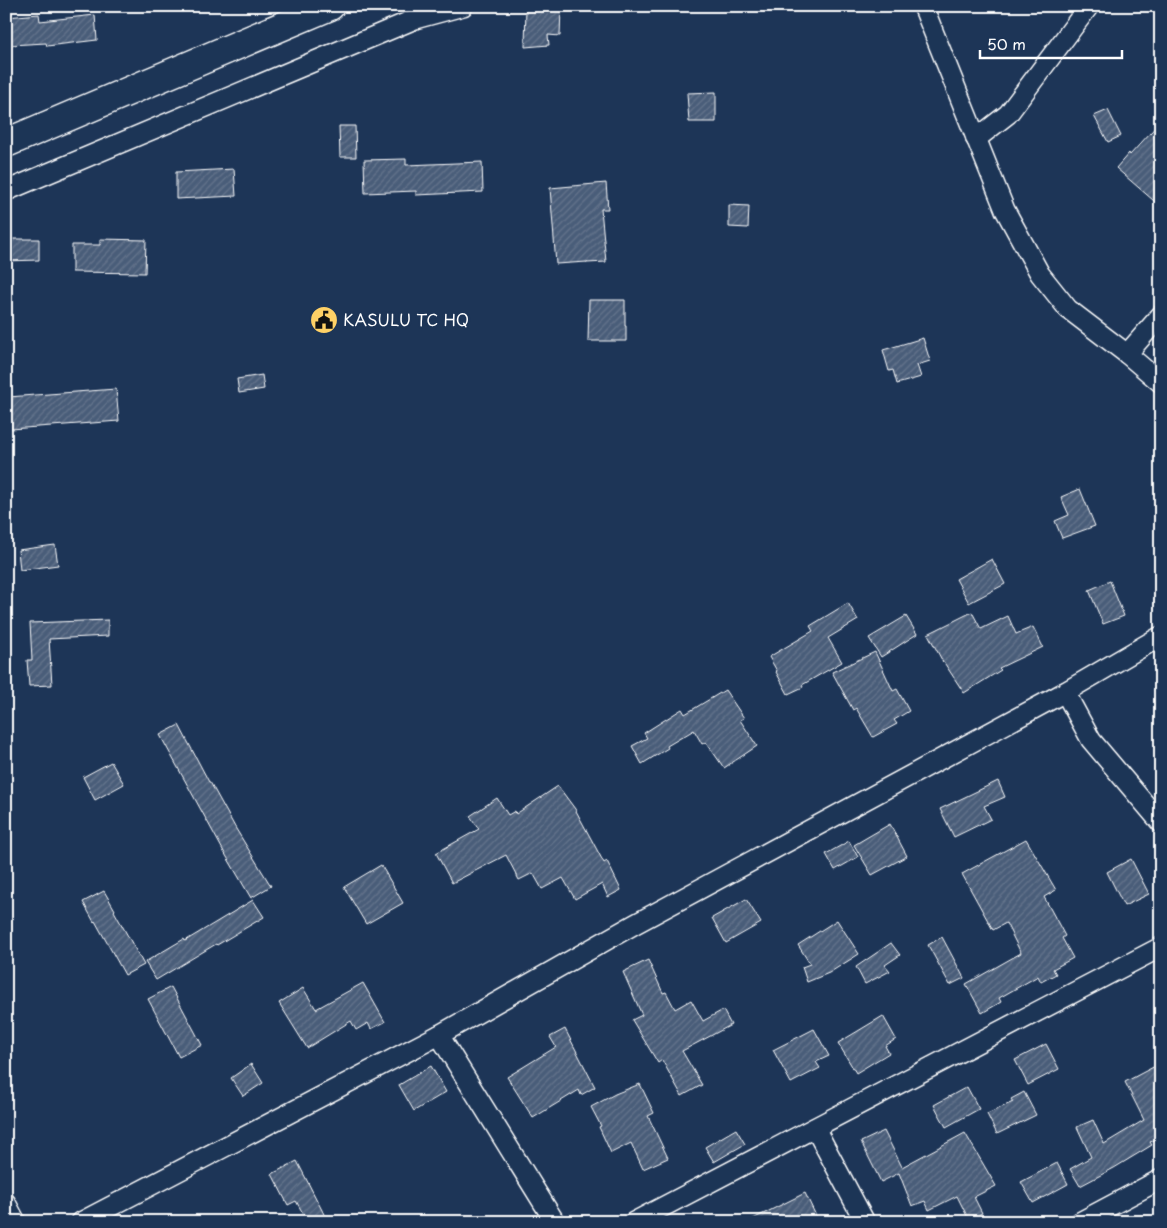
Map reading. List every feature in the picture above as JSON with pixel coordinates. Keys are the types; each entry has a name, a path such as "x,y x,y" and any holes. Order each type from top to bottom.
{"highway":[{"path":"6,143 330,6"}],"street":[{"path":"6,191 415,19 463,6"},
{"path":"922,6 1005,210 1040,274 1068,309 1127,354 1161,383"},
{"path":"976,139 1008,114 1089,6"},
{"path":"1127,354 1161,315"},
{"path":"81,1222 439,1035 635,924 1065,692 1161,636"},
{"path":"1065,692 1091,740 1161,823"},
{"path":"634,1222 1161,947"},
{"path":"439,1035 554,1222"},
{"path":"815,1128 865,1222"},
{"path":"1080,1222 1161,1180"},
{"path":"6,1204 16,1222"}],"building":[{"path":"526,6 561,8 560,36 548,35 549,45 525,47"},
{"path":"39,14 40,21 95,15 97,40 47,46 46,43 10,45 7,17"},
{"path":"716,92 716,122 689,122 687,93"},
{"path":"1108,110 1121,136 1108,142 1094,116"},
{"path":"1161,121 1161,207 1116,168"},
{"path":"339,126 355,126 356,157 340,157"},
{"path":"406,159 406,165 482,162 483,192 416,195 416,191 365,193 364,160"},
{"path":"234,169 236,196 176,199 176,172"},
{"path":"606,183 608,209 601,209 606,262 556,264 550,188"},
{"path":"729,205 749,206 748,228 729,227"},
{"path":"6,239 39,239 39,260 6,261"},
{"path":"100,239 146,240 145,273 72,272 72,245 100,245"},
{"path":"589,300 625,300 626,341 588,341"},
{"path":"923,338 930,361 917,365 921,377 897,384 893,370 889,371 883,350"},
{"path":"262,375 264,389 239,393 237,379"},
{"path":"116,389 119,421 11,429 8,397"},
{"path":"1080,489 1095,526 1062,538 1055,521 1069,515 1061,497"},
{"path":"55,545 58,565 20,570 18,550"},
{"path":"992,559 1005,584 969,603 956,579"},
{"path":"1110,581 1124,616 1103,624 1089,590"},
{"path":"848,603 858,620 828,638 842,662 802,685 803,687 788,694 769,657 813,631 810,626"},
{"path":"972,612 981,629 1008,616 1016,634 1033,627 1043,647 999,668 1001,670 964,693 943,662 928,634"},
{"path":"906,616 917,634 881,657 869,638"},
{"path":"108,620 108,636 49,639 52,685 29,686 27,660 32,660 30,623"},
{"path":"875,652 893,691 897,689 909,711 894,720 897,724 873,737 856,708 853,710 832,672"},
{"path":"725,690 744,718 740,720 757,746 724,768 706,742 702,744 694,730 642,764 632,746 647,738 644,733 682,709 685,714"},
{"path":"179,725 209,782 271,886 251,898 160,735"},
{"path":"111,762 124,784 95,800 83,777"},
{"path":"998,781 1005,797 984,806 991,819 954,837 940,809"},
{"path":"558,786 575,809 604,863 607,861 621,890 608,897 602,884 575,899 563,878 542,889 533,873 519,880 506,855 452,883 436,853 479,829 470,816 497,798 508,815 515,811 516,814"},
{"path":"890,824 907,856 872,875 854,845"},
{"path":"1026,839 1056,890 1044,897 1065,936 1062,938 1073,958 1053,969 1056,974 1041,982 1038,976 999,998 1001,1002 982,1013 966,984 1021,953 1006,923 993,930 962,874"},
{"path":"849,841 858,857 835,870 826,854"},
{"path":"1131,859 1149,894 1124,906 1107,872"},
{"path":"381,865 403,903 366,924 344,887"},
{"path":"104,891 144,965 125,975 83,902"},
{"path":"746,899 761,923 726,943 712,918"},
{"path":"253,900 264,917 156,980 145,962 184,939 185,941"},
{"path":"837,920 859,954 829,973 807,982 802,967 810,964 798,945"},
{"path":"942,937 964,978 950,985 928,945"},
{"path":"891,943 900,955 885,965 890,971 865,984 856,967"},
{"path":"648,960 663,993 666,992 675,1009 691,1000 703,1021 723,1010 731,1025 682,1051 702,1085 682,1096 662,1060 658,1063 632,1020 642,1015 623,972"},
{"path":"363,983 385,1022 371,1029 368,1023 356,1030 351,1021 307,1048 279,1003 303,988 316,1009"},
{"path":"171,987 202,1045 179,1057 148,999"},
{"path":"883,1016 896,1039 885,1046 889,1053 856,1073 838,1043"},
{"path":"565,1029 595,1087 581,1095 579,1090 533,1118 507,1077 556,1047 550,1037"},
{"path":"814,1029 829,1056 816,1062 820,1068 791,1083 773,1050"},
{"path":"1046,1044 1059,1069 1028,1085 1015,1060"},
{"path":"1161,1063 1161,1151 1155,1140 1150,1142 1152,1145 1080,1186 1070,1169 1091,1157 1077,1127 1093,1120 1104,1144 1144,1120 1125,1082"},
{"path":"251,1064 263,1083 243,1096 231,1078"},
{"path":"431,1066 446,1092 414,1111 399,1085"},
{"path":"640,1084 654,1113 648,1116 668,1158 643,1169 631,1143 611,1153 599,1127 601,1126 591,1107 615,1094"},
{"path":"967,1087 979,1109 946,1127 934,1105"},
{"path":"1024,1092 1036,1115 997,1134 987,1114 1013,1102 1011,1099"},
{"path":"736,1129 745,1144 714,1162 705,1147"},
{"path":"884,1131 902,1167 965,1133 996,1186 974,1197 982,1213 969,1220 957,1196 929,1210 925,1201 912,1206 899,1173 881,1182 861,1142"},
{"path":"297,1161 328,1222 308,1222 296,1201 288,1205 272,1174"},
{"path":"1057,1163 1068,1184 1033,1203 1021,1182"},
{"path":"805,1193 819,1222 747,1222"}],"place":[{"name":"KASULU TC HQ","path":"324,320"}]}
